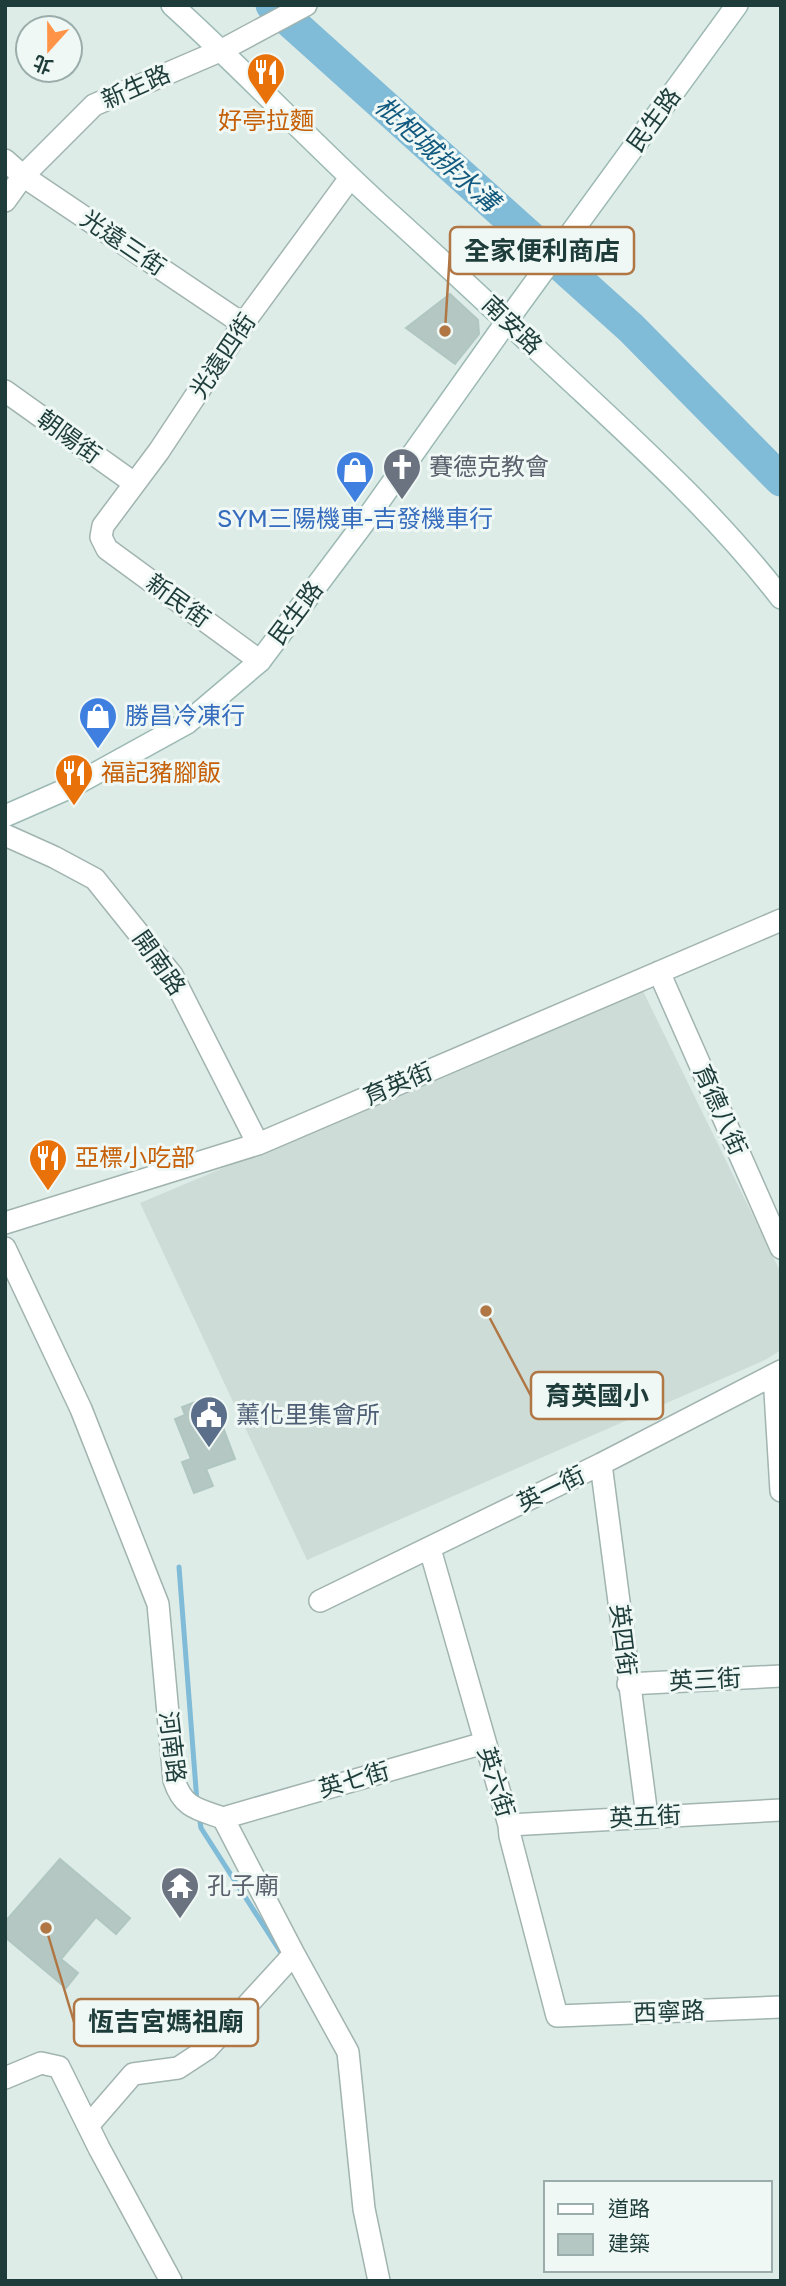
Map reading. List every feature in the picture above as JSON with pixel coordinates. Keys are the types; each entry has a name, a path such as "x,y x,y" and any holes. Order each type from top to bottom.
{"street":[{"name":"南安路","path":"172,5 222,50 350,177 510,317 712,516 781,598"},
{"name":"新生路","path":"5,201 23,176 94,105 222,50 306,5"},
{"name":"民生路","path":"5,816 69,788 187,723 260,661 363,524 737,5"},
{"name":"光遠三街","path":"5,160 23,176 243,324"},
{"name":"光遠四街","path":"101,537 103,526 159,451 243,324 350,177"},
{"name":"朝陽街","path":"5,391 134,483"},
{"name":"新民街","path":"101,537 107,550 260,661"},
{"name":"開南路","path":"5,835 54,856 94,878 100,885 172,975 258,1144"},
{"name":"育英街","path":"5,1223 258,1144 781,920"},
{"name":"育德八街","path":"659,972 781,1248"},
{"name":"河南路","path":"5,1248 81,1409 158,1604 174,1780 178,1794 189,1806 223,1818"},
{"path":"778,1373 781,1491"},
{"name":"英一街","path":"320,1601 601,1464 778,1373"},
{"name":"英四街","path":"601,1464 647,1816"},
{"name":"英六街","path":"430,1549 509,1825 557,2016"},
{"name":"英三街","path":"628,1684 781,1676"},
{"name":"英七街","path":"223,1818 484,1743"},
{"name":"英五街","path":"509,1825 781,1810"},
{"path":"223,1818 348,2052 364,2209 379,2281"},
{"path":"88,2126 133,2074 178,2068 207,2049 294,1954"},
{"name":"西寧路","path":"557,2016 781,2007"},
{"path":"5,2078 41,2063 59,2067 171,2281"}],"shaded area":[{"path":"643,991 781,1273 781,1350 765,1360 307,1560 140,1203"}],"building":[{"path":"450,294 478,320 479,334 455,364 406,328"},
{"name":"薰化里集會所","path":"211,1396 235,1459 206,1469 213,1486 194,1493 182,1462 191,1459 175,1419 185,1415 182,1407"},
{"path":"60,1859 130,1918 116,1934 96,1917 61,1959 78,1973 66,1988 5,1937 5,1922"}],"waterway":[{"name":"枇杷城排水溝","path":"272,5 631,328 781,480"},
{"path":"179,1567 197,1802"},
{"path":"199,1815 201,1828 285,1959"}],"place":[{"name":"好亭拉麵","path":"266,106"},
{"name":"全家便利商店","path":"445,331"},
{"name":"賽德克教會","path":"402,501"},
{"name":"SYM三陽機車-吉發機車行","path":"355,504"},
{"name":"勝昌冷凍行","path":"98,750"},
{"name":"福記豬腳飯","path":"74,807"},
{"name":"亞標小吃部","path":"48,1192"},
{"name":"育英國小","path":"486,1311"},
{"name":"薰化里集會所","path":"209,1449"},
{"name":"孔子廟","path":"180,1920"},
{"name":"恆吉宮媽祖廟","path":"46,1928"}]}
